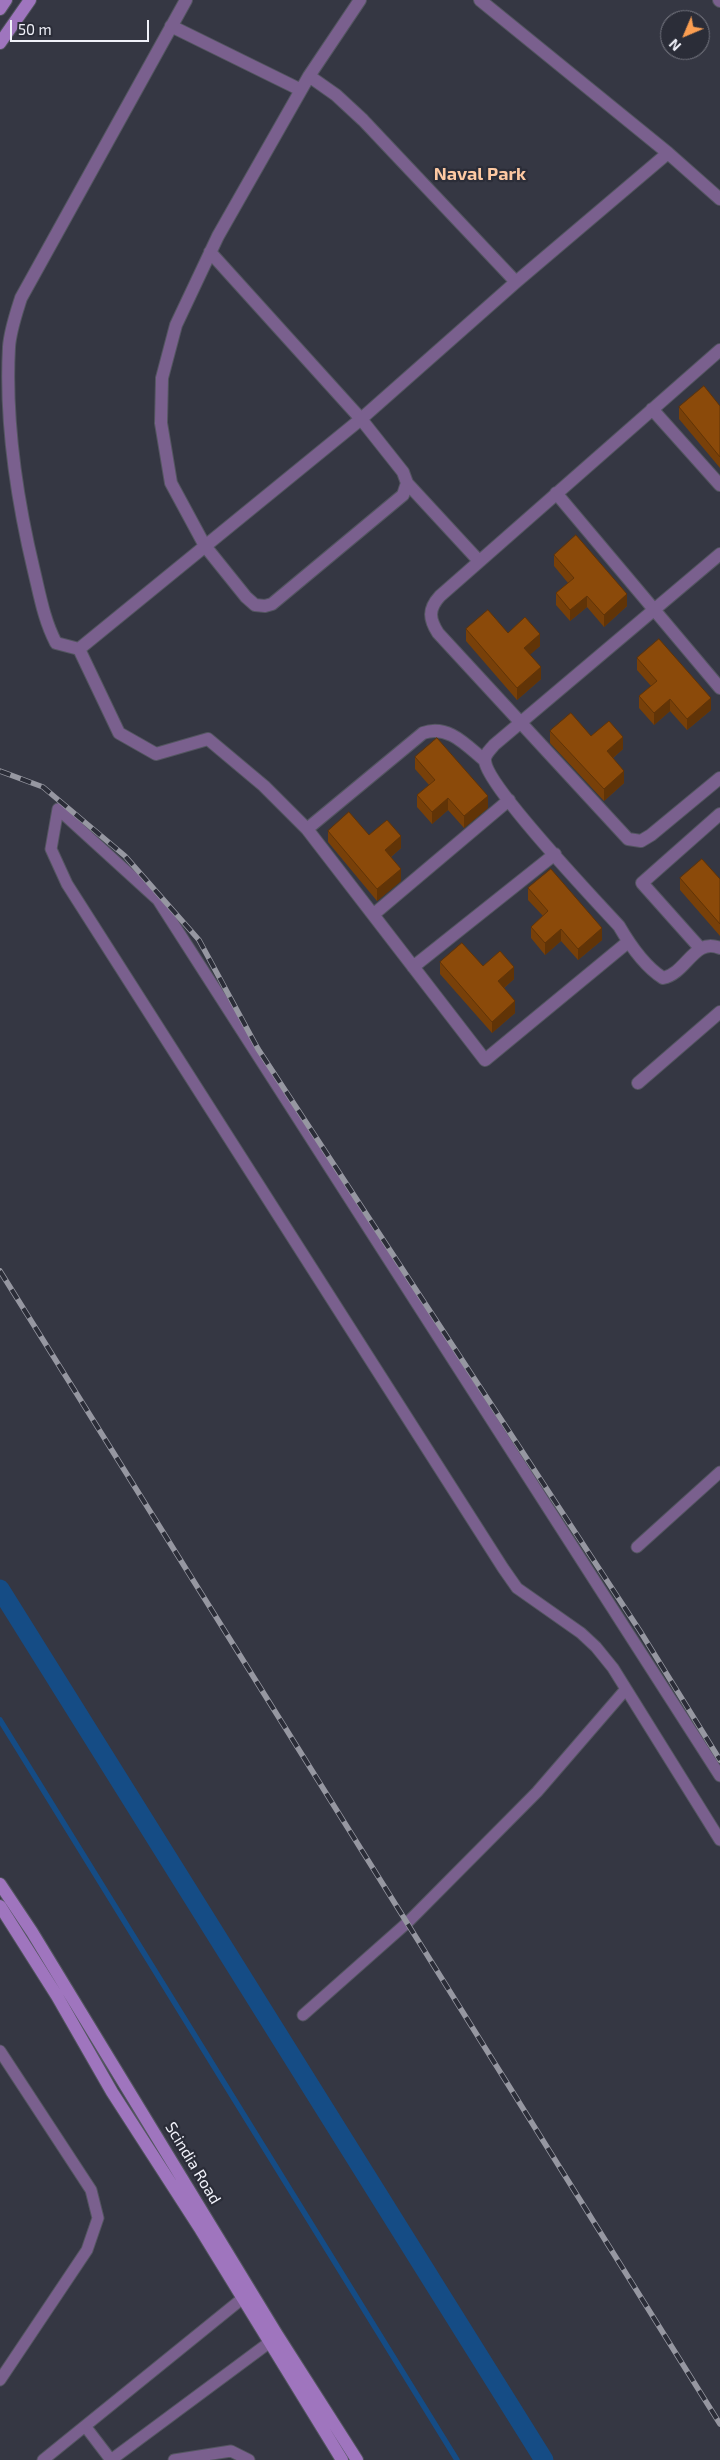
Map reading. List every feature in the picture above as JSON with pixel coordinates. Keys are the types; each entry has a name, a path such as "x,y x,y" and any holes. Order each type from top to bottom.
{"main road":[{"path":"0,9 6,0"},
{"path":"0,43 30,0"},
{"name":"Scindia Road","path":"0,1884 42,1948 276,2333 357,2460"},
{"path":"0,1906 57,1996 112,2092 243,2298 342,2460"}],"street":[{"path":"186,0 21,298 10,344 8,378 15,468 26,535 46,623 56,643 79,649 119,733 156,754 208,739 264,786 307,829 485,1060 628,942"},
{"path":"360,0 309,76 210,252 176,325 168,350 162,378 161,423 171,483 206,546 246,597 255,605 265,606 272,604 403,494 407,483"},
{"path":"480,0 668,153 720,199"},
{"path":"171,26 301,90"},
{"path":"309,76 336,95 363,120 516,282"},
{"path":"79,649 361,419 516,282 668,153"},
{"path":"210,252 361,419 403,472 407,483 479,561"},
{"path":"720,350 479,561 432,604 430,613 432,623 438,633 628,839 641,841 651,835 720,778"},
{"path":"652,409 720,485"},
{"path":"556,493 720,688"},
{"path":"484,760 487,752 494,745 720,554"},
{"path":"307,829 422,733 432,730 446,731 484,760 489,773 509,800 619,926 628,942 655,973 663,978 673,976 700,948 711,944 720,948"},
{"path":"374,914 509,800"},
{"path":"700,948 642,884 715,817 720,830"},
{"path":"413,967 555,854"},
{"path":"638,1083 720,1012"}],"lane":[{"path":"720,1776 158,900 58,809 51,849 67,884 503,1568 517,1588 581,1633 596,1647 626,1689 720,1840"},
{"path":"637,1547 720,1472"},
{"path":"303,2015 408,1922 530,1799 626,1689"},
{"path":"0,2051 92,2190 98,2218 87,2250 0,2380"},
{"path":"43,2460 243,2298"},
{"path":"85,2426 111,2460 270,2342"},
{"path":"174,2460 231,2450 249,2460"}],"building":[{"path":"704,386 720,406 720,457 679,407"},
{"path":"576,535 627,594 604,615 587,596 570,610 556,593 574,578 554,555"},
{"path":"488,610 508,633 525,617 540,634 524,648 541,667 517,688 466,629"},
{"path":"659,639 711,698 687,719 670,699 654,713 639,696 657,681 637,658"},
{"path":"571,713 591,736 609,721 623,737 607,751 624,771 604,789 550,731"},
{"path":"437,738 488,796 464,816 448,798 432,812 417,795 435,780 415,757"},
{"path":"349,812 369,835 387,820 401,836 385,850 401,869 377,889 328,831"},
{"path":"702,859 720,879 720,924 680,878"},
{"path":"551,869 602,928 578,949 561,929 545,943 531,927 548,911 528,888"},
{"path":"462,943 483,966 500,951 514,967 498,981 515,1001 492,1022 440,962"}],"waterway":[{"path":"0,1589 544,2460"},
{"path":"0,1720 457,2460"}],"railway":[{"path":"0,771 43,787 125,856 199,940 258,1049 640,1631 720,1760"},
{"path":"0,1271 720,2424"}],"district":[{"name":"Naval Park","path":"480,174"}]}
